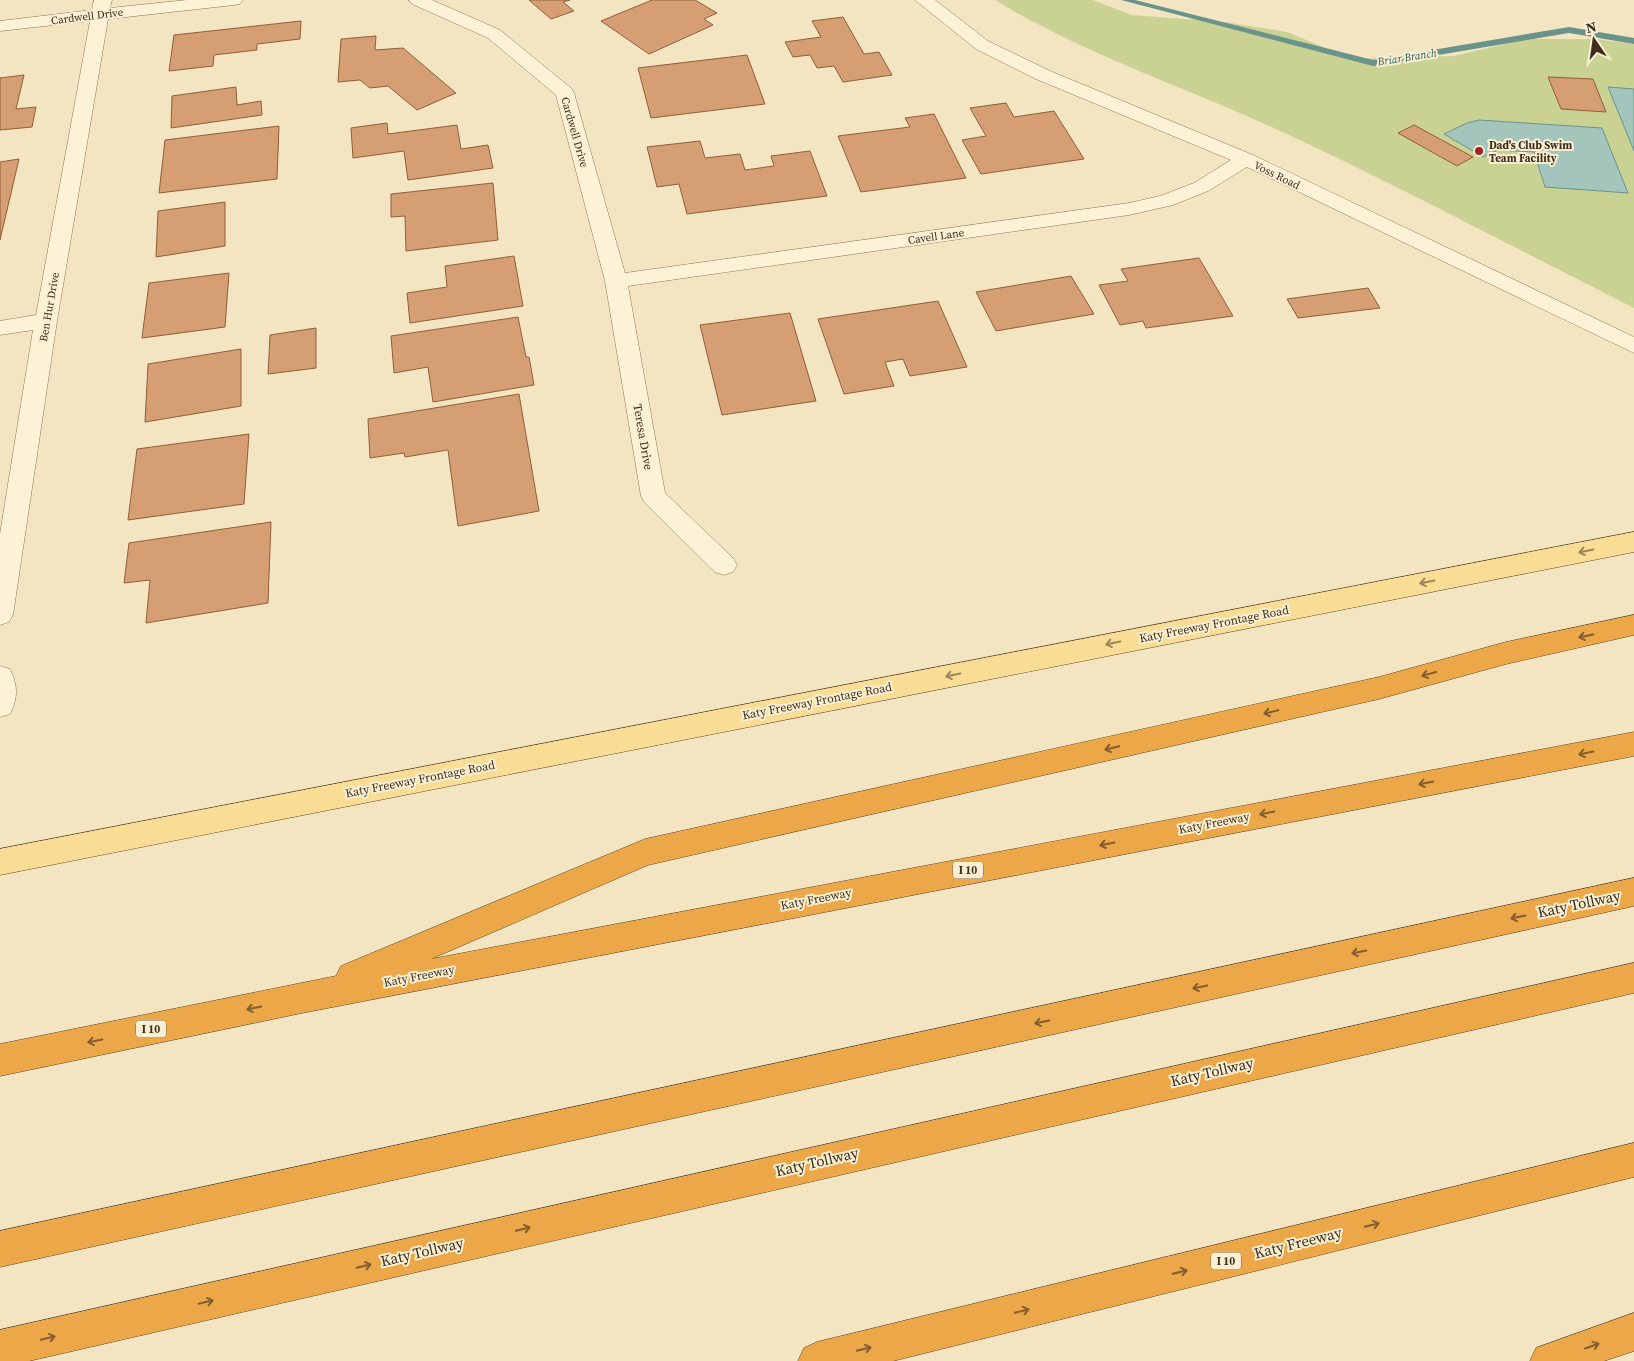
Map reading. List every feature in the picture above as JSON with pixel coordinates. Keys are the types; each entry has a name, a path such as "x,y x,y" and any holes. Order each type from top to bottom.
{"highway":[{"path":"302,998 645,852 1379,688 1506,653 1634,626"},
{"name":"Katy Freeway","path":"0,1060 302,998 1634,744"},
{"name":"Katy Tollway","path":"0,1249 1634,892"},
{"name":"Katy Tollway","path":"0,1349 1634,978"},
{"name":"Katy Freeway","path":"817,1361 1634,1160"},
{"path":"1549,1361 1634,1332"}],"main road":[{"name":"Katy Freeway Frontage Road","path":"0,862 1634,542"}],"street":[{"name":"Cardwell Drive","path":"0,26 102,7 234,0"},
{"name":"Cardwell Drive","path":"418,0 494,34 565,93 616,281"},
{"name":"Voss Road","path":"924,0 982,45 1043,75 1246,159 1634,346"},
{"name":"Ben Hur Drive","path":"0,615 46,321 102,7"},
{"name":"Cavell Lane","path":"616,281 1129,209 1166,201 1202,186 1246,159"},
{"name":"Teresa Drive","path":"616,281 653,496 724,565"},
{"path":"0,328 46,321"},
{"path":"0,677 3,698 0,706"}],"green space":[{"name":"Dad's Club Swim Team Facility","path":"995,0 1093,0 1132,15 1224,22 1287,32 1352,59 1454,56 1526,39 1595,39 1634,44 1634,308 1321,150 1241,113 1134,69 1063,37"}],"water":[{"path":"1608,87 1634,89 1634,151"},
{"path":"1479,120 1602,128 1628,193 1545,187 1534,152 1498,150 1483,157 1444,134 1467,123"}],"building":[{"path":"529,0 570,0 563,2 574,11 551,19"},
{"path":"652,0 695,0 717,13 704,19 713,25 649,54 601,21"},
{"path":"843,17 864,54 879,52 892,75 843,82 834,66 817,68 810,55 793,57 785,42 821,37 812,21"},
{"path":"301,21 300,39 257,44 257,50 214,55 213,66 169,71 174,35"},
{"path":"376,36 375,50 403,48 456,93 417,110 388,86 370,88 360,80 338,82 341,39"},
{"path":"747,55 765,104 651,118 638,68"},
{"path":"24,75 16,109 36,107 32,127 0,130 0,78"},
{"path":"1548,77 1593,79 1606,112 1561,109"},
{"path":"236,87 237,105 261,101 262,115 171,128 172,96"},
{"path":"1006,103 1014,117 1054,111 1084,159 981,174 962,140 986,136 970,108"},
{"path":"934,114 966,178 861,192 838,136 910,127 905,118"},
{"path":"387,123 388,134 457,125 461,149 488,145 493,168 408,180 404,151 353,158 351,128"},
{"path":"1414,125 1473,157 1457,166 1398,133"},
{"path":"279,126 277,179 159,193 165,140"},
{"path":"700,141 705,158 740,154 745,170 774,166 771,156 810,151 827,196 687,214 679,184 657,187 647,147"},
{"path":"19,159 0,240 0,162"},
{"path":"493,183 498,240 406,251 405,216 391,217 391,194"},
{"path":"225,202 225,246 156,257 158,211"},
{"path":"514,256 523,306 410,323 407,293 447,287 445,266"},
{"path":"1199,258 1233,316 1146,328 1143,321 1120,325 1099,285 1128,281 1121,269"},
{"path":"229,273 225,327 142,338 149,283"},
{"path":"1071,276 1094,314 996,331 976,292"},
{"path":"1368,288 1380,308 1298,318 1287,299"},
{"path":"938,301 967,367 910,376 903,359 885,362 894,386 844,394 818,319"},
{"path":"790,313 816,401 722,415 700,325"},
{"path":"518,317 526,357 529,357 534,385 433,402 428,367 394,373 391,336"},
{"path":"316,328 316,368 268,374 270,335"},
{"path":"241,349 241,406 145,422 148,364"},
{"path":"519,394 539,511 458,526 448,450 405,457 404,453 370,458 368,419"},
{"path":"249,434 244,504 128,520 137,449"},
{"path":"271,522 268,603 146,623 150,580 124,583 129,543"}],"waterway":[{"name":"Briar Branch","path":"1125,0 1373,63 1569,30 1634,41"}],"place":[{"name":"Dad's Club Swim Team Facility","path":"1479,151"}]}
